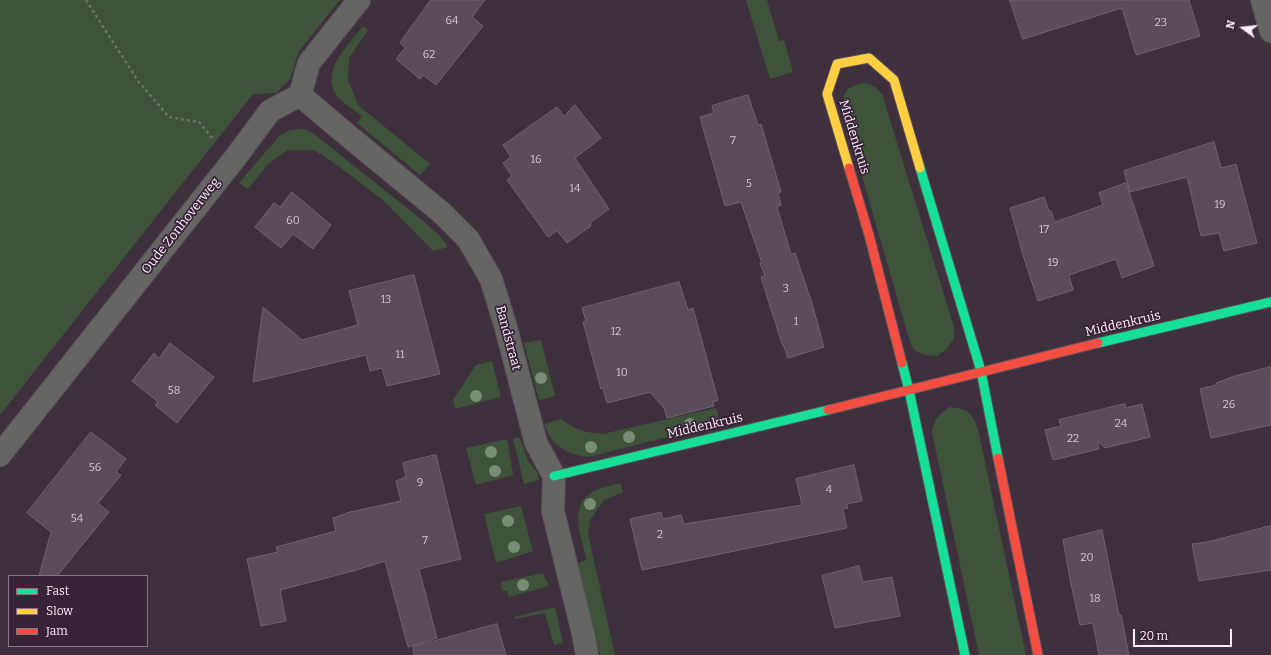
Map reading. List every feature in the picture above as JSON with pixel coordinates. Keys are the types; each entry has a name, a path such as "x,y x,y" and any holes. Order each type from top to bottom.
{"street":[{"path":"300,95 309,63 359,0"},
{"path":"1262,0 1271,31"},
{"name":"Middenkruis","path":"965,655 909,390 869,235 827,94 837,64 869,58 894,80 981,370 1038,655"},
{"name":"Oude Zonhoverweg","path":"0,455 235,158 270,111 300,95"},
{"name":"Bandstraat","path":"300,95 442,213 468,239 491,279 505,324 536,443 554,476"},
{"name":"Middenkruis","path":"554,476 909,390 981,370 1271,302"},
{"path":"554,476 553,511 587,655"}],"path":[{"path":"86,0 138,81 169,117 199,122 216,142"}],"green space":[{"path":"0,0 340,0 299,51 290,79 276,93 253,94 0,415"},
{"path":"746,0 767,0 779,41 784,40 793,72 770,79"},
{"path":"363,26 368,30 349,58 348,80 358,105 430,164 420,175 357,123 362,116 339,99 332,87 332,77 338,59"},
{"path":"865,83 875,87 882,94 954,327 954,338 947,349 937,356 924,355 914,350 910,342 842,107 847,89 855,85"},
{"path":"304,129 314,134 427,224 440,236 448,247 433,251 384,201 340,167 314,150 288,150 269,163 248,189 239,183 279,136 290,130"},
{"path":"541,340 555,396 539,400 524,343"},
{"path":"492,361 501,397 455,409 453,400 476,365"},
{"path":"950,407 968,412 974,419 978,429 1026,655 979,655 932,432 938,417"},
{"path":"716,408 720,424 588,457 560,448 547,432 544,424 561,419 581,430 603,434"},
{"path":"513,438 520,438 528,461 537,472 539,480 524,484"},
{"path":"507,439 513,475 476,485 466,448"},
{"path":"620,483 623,492 604,500 590,520 588,534 615,655 600,655 578,563 587,560 579,530 579,510 582,502 589,495 602,488"},
{"path":"521,506 533,551 496,563 484,514"},
{"path":"543,573 549,586 509,597 507,591 502,591 501,582"},
{"path":"555,607 563,643 554,645 545,613 515,619 514,617"}],"building":[{"path":"431,0 485,0 472,17 483,26 436,85 423,75 420,79 396,59 405,48 400,43"},
{"path":"1010,0 1189,0 1200,36 1136,55 1122,8 1023,39"},
{"path":"748,95 758,125 761,124 781,192 778,193 781,205 777,207 791,254 795,253 811,300 824,347 788,358 782,344 761,277 765,276 760,263 762,263 741,202 725,206 700,117 714,113 712,106"},
{"path":"575,105 601,138 575,158 609,209 590,223 591,226 567,243 557,231 548,237 507,180 512,176 503,163 511,157 503,145 557,107 564,116"},
{"path":"1214,142 1221,168 1236,164 1257,243 1224,251 1219,233 1201,236 1187,177 1130,192 1124,171"},
{"path":"1126,183 1154,266 1122,278 1116,259 1069,275 1073,290 1038,301 1010,208 1044,197 1055,222 1103,205 1099,193"},
{"path":"292,192 331,225 313,249 293,234 281,248 255,227 274,203 280,207"},
{"path":"414,275 440,374 387,386 382,368 370,371 366,355 253,382 263,307 302,340 358,325 349,291"},
{"path":"679,282 688,310 693,308 718,400 713,402 714,406 667,418 664,408 650,392 607,403 603,388 601,389 583,322 586,321 582,308"},
{"path":"170,343 214,377 177,423 155,405 158,402 132,381 154,353 159,358"},
{"path":"1271,367 1271,425 1211,438 1200,389 1216,385 1216,383 1235,376"},
{"path":"1125,404 1126,408 1142,404 1150,437 1105,448 1097,441 1099,449 1053,460 1045,430 1061,426 1059,420"},
{"path":"91,432 126,459 116,472 121,475 98,503 109,512 58,575 39,575 51,532 27,513"},
{"path":"436,455 461,559 419,569 437,638 408,647 385,561 280,590 286,621 261,626 247,559 278,552 276,547 336,531 333,518 350,512 401,501 396,481 406,477 403,463"},
{"path":"854,465 862,501 847,504 848,508 843,509 847,528 642,570 630,519 661,512 663,519 681,515 684,524 802,505 796,479"},
{"path":"1271,526 1271,570 1199,581 1192,544 1207,542"},
{"path":"1102,530 1119,615 1121,615 1129,655 1099,655 1093,623 1080,625 1071,584 1063,540"},
{"path":"859,566 863,582 892,577 900,616 835,628 822,576"},
{"path":"497,624 506,655 414,655 413,647"}],"traffic: fast":[{"path":"920,168 981,371 998,458"},
{"path":"1098,343 1271,302"},
{"path":"902,363 965,655"},
{"path":"554,476 828,410"}],"traffic: slow":[{"path":"849,168 827,94 837,64 869,58 894,80 920,168"}],"traffic: jam":[{"path":"849,168 869,235 902,363"},
{"path":"828,410 1098,343"},
{"path":"998,458 1038,655"}]}
